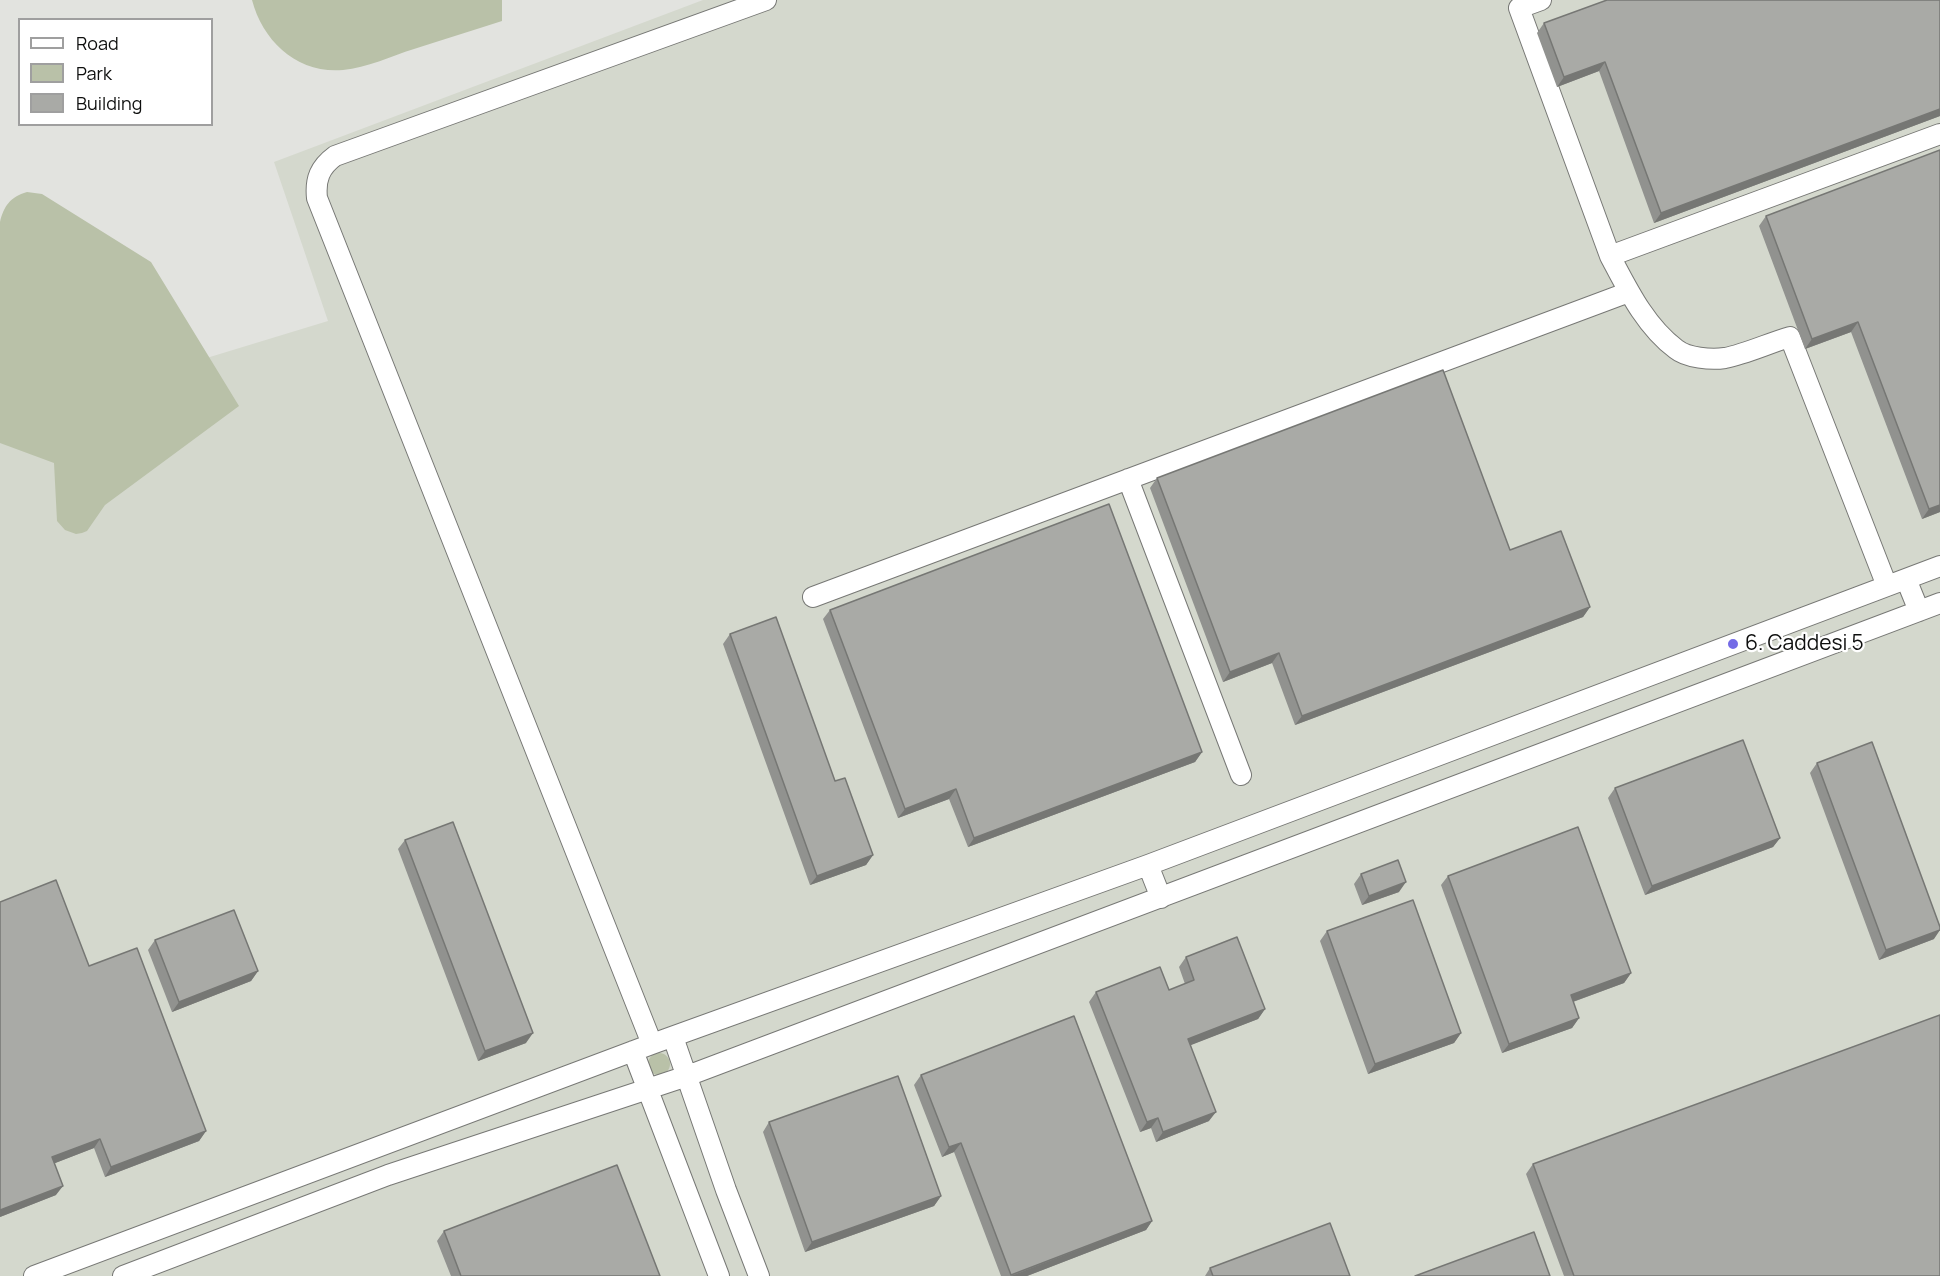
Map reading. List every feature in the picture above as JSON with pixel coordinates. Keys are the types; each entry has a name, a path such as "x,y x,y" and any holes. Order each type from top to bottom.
{"street":[{"path":"718,1276 647,1089 643,1048 317,198 315,186 322,169 335,156 766,0"},
{"path":"1541,0 1519,8 1610,256 1629,292 1652,325 1677,351 1700,358 1724,358 1790,337 1897,582 1919,611"},
{"path":"1610,256 1940,134"},
{"path":"813,597 1629,292"},
{"path":"1128,479 1241,775"},
{"path":"34,1276 643,1048 1148,865 1940,566"},
{"path":"130,1275 388,1175 687,1076 1940,603"},
{"path":"1148,865 1161,898"},
{"path":"673,1037 726,1190 759,1276"}],"shaded area":[{"path":"703,0 1940,0 1940,1276 0,1276 0,421 328,321 274,162"}],"green space":[{"path":"252,0 502,0 502,21 361,67 327,70 297,61 274,42 257,15"},
{"path":"27,192 42,194 151,262 239,406 105,505 87,531 76,534 65,530 57,521 54,463 0,443 0,222 9,203"},
{"path":"655,1053 663,1053 670,1060 670,1068 663,1075 655,1075 648,1068 648,1060"}],"building":[{"path":"1607,0 1940,0 1940,109 1661,213 1605,62 1564,77 1544,23"},
{"path":"1940,150 1940,505 1929,509 1858,322 1812,339 1766,216"},
{"path":"1443,370 1510,550 1561,531 1590,607 1302,716 1279,653 1230,672 1157,478"},
{"path":"1109,504 1202,752 974,838 956,789 905,809 830,610"},
{"path":"776,617 835,781 845,778 873,855 817,876 730,634"},
{"path":"1743,740 1780,838 1652,886 1615,788"},
{"path":"1872,742 1940,927 1940,930 1886,950 1817,763"},
{"path":"453,822 533,1033 485,1051 405,840"},
{"path":"1578,827 1631,973 1571,995 1579,1018 1509,1044 1448,876"},
{"path":"1398,860 1406,882 1369,896 1361,874"},
{"path":"56,880 89,966 137,948 206,1131 111,1167 100,1139 52,1157 63,1186 0,1210 0,902"},
{"path":"1413,900 1461,1033 1375,1064 1327,931"},
{"path":"234,910 258,971 179,1002 155,940"},
{"path":"1237,937 1265,1009 1188,1039 1216,1112 1163,1132 1158,1118 1147,1122 1096,992 1160,967 1169,990 1194,980 1186,957"},
{"path":"1940,1015 1940,1276 1574,1276 1533,1164"},
{"path":"1074,1016 1152,1221 1011,1275 961,1143 949,1147 921,1075"},
{"path":"898,1076 941,1196 812,1242 769,1122"},
{"path":"617,1165 660,1276 461,1276 444,1231"},
{"path":"1330,1223 1350,1276 1213,1276 1210,1268"},
{"path":"1534,1232 1550,1276 1415,1276"}],"place":[{"name":"6. Caddesi 5","path":"1733,644"}]}
